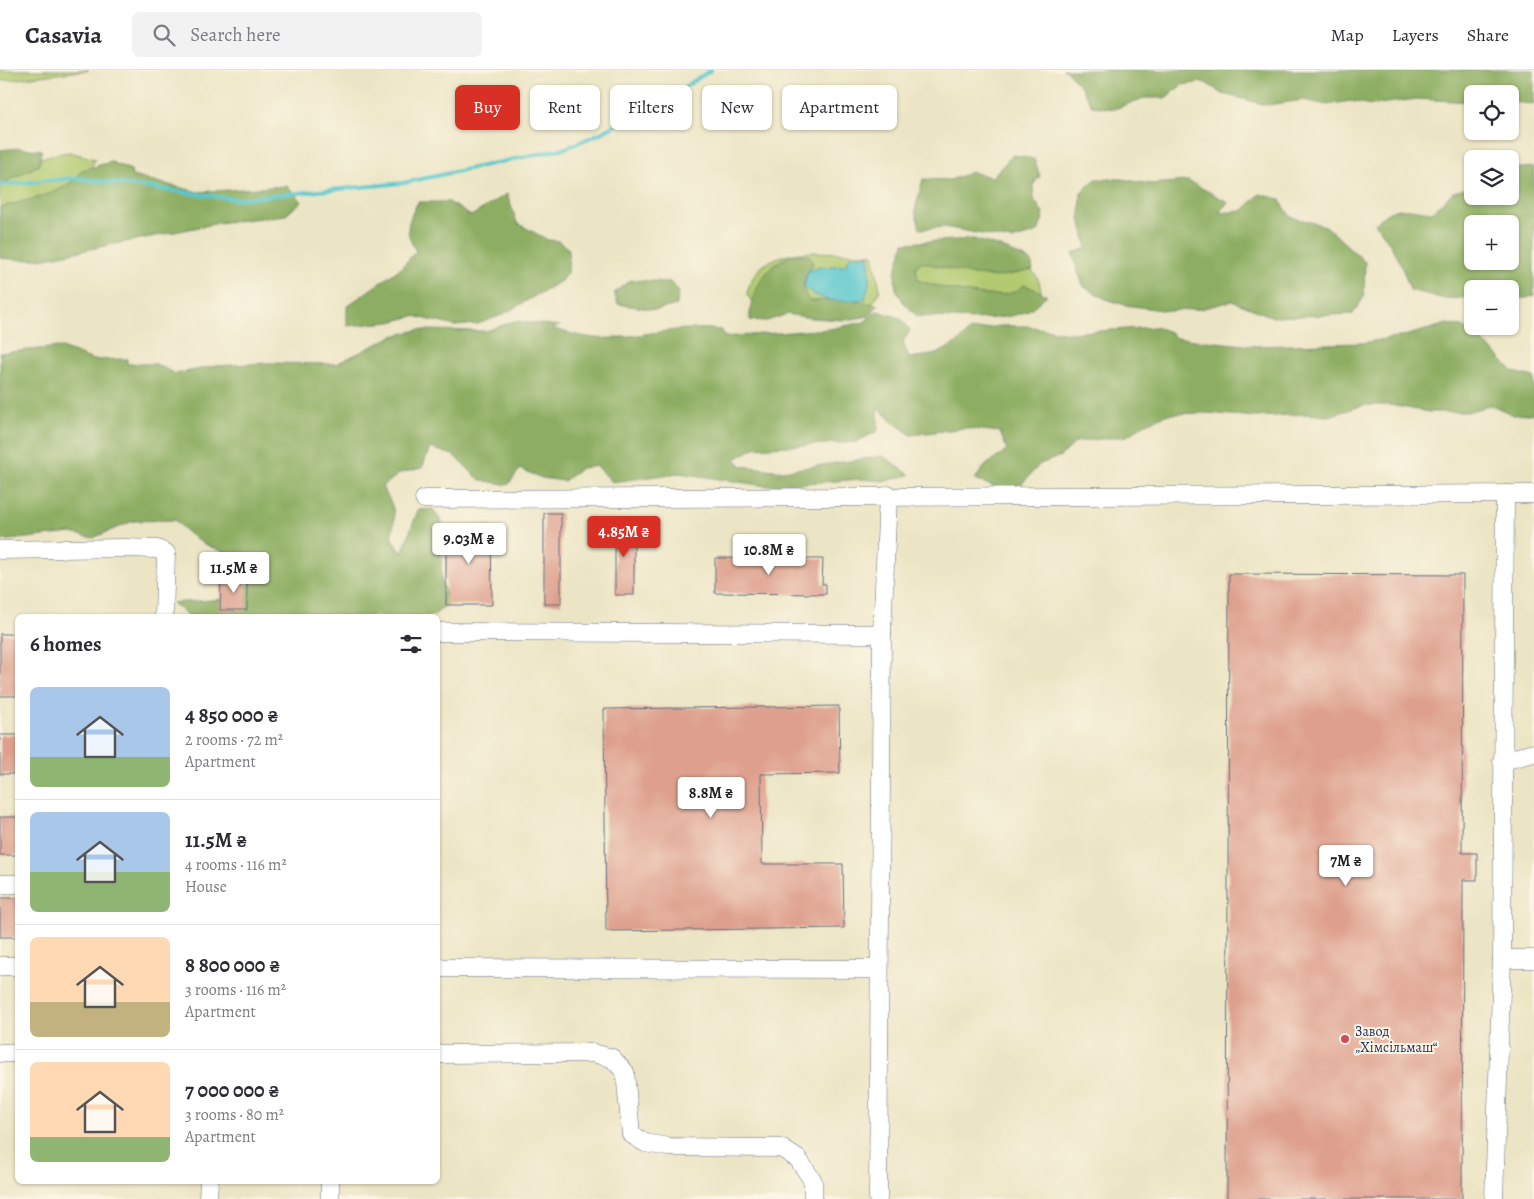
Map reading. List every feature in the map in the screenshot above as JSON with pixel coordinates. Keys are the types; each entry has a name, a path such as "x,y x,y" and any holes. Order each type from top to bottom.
{"lane":[{"path":"1494,1199 1502,959 1505,494"},
{"path":"424,499 888,495 1534,494"},
{"path":"878,1199 878,969 882,634 888,495"},
{"path":"0,550 157,549 166,554 164,614"},
{"path":"440,632 882,634"},
{"path":"1502,762 1534,753"},
{"path":"0,884 15,884"},
{"path":"1502,959 1534,959"},
{"path":"0,966 15,966"},
{"path":"440,968 878,969"},
{"path":"0,1053 15,1053"},
{"path":"440,1054 593,1053 612,1058 624,1072 631,1134 645,1143 669,1147 781,1148 798,1159 813,1181 813,1199"},
{"path":"208,1199 209,1184"},
{"path":"330,1184 330,1199"}],"green space":[{"path":"0,70 89,70 0,81"},
{"path":"1066,70 1534,70 1534,104 1519,103 1519,85 1464,85 1464,102 1416,99 1372,105 1350,101 1327,105 1304,100 1267,105 1223,94 1204,82 1182,85 1165,98 1144,98 1114,109 1092,106 1081,87"},
{"path":"19,148 42,150 39,165 0,185 0,150"},
{"path":"69,152 95,159 86,180 0,220 0,174 47,156"},
{"path":"1013,155 1034,159 1040,176 1033,185 1034,199 1044,215 1038,232 1012,240 945,227 920,229 915,210 923,179 950,180 972,172 992,177"},
{"path":"111,162 131,170 132,176 198,192 287,186 302,201 286,215 219,223 46,258 23,260 0,258 0,208 56,191 75,179 82,170"},
{"path":"1534,167 1534,295 1527,298 1519,298 1519,280 1464,280 1464,298 1445,299 1410,290 1396,255 1375,223 1389,212 1395,210 1408,209 1432,212 1453,192 1464,189 1464,205 1519,205 1519,168"},
{"path":"1096,179 1121,179 1150,184 1188,181 1228,202 1219,213 1242,211 1260,194 1279,199 1291,217 1326,226 1365,262 1364,297 1353,314 1273,317 1232,301 1200,309 1170,311 1125,305 1106,299 1084,287 1073,253 1087,248 1080,218 1081,192"},
{"path":"507,194 517,223 548,240 558,241 569,249 568,271 561,281 502,315 478,324 455,326 414,316 390,322 347,326 347,306 401,268 416,251 408,232 408,227 418,202 449,202 471,216"},
{"path":"974,239 1000,247 1031,261 1033,270 998,277 974,275 921,262 916,266 918,280 951,289 990,295 1015,292 1025,285 1047,295 1029,310 1010,316 970,319 917,316 904,303 896,289 895,274 904,243"},
{"path":"811,252 873,254 880,290 872,305 765,308 752,303 747,293 756,273 763,266 779,257"},
{"path":"906,252 1021,264 1035,274 1042,298 955,306 898,267"},
{"path":"799,254 810,256 813,264 804,282 805,292 810,301 854,300 878,305 869,316 846,320 811,318 787,314 767,321 750,320 750,309 753,299 763,278 779,261"},
{"path":"630,280 670,282 678,290 677,305 656,310 618,304 614,293"},
{"path":"877,311 901,318 910,330 903,342 909,358 937,354 958,342 969,331 1000,326 1026,326 1069,333 1155,327 1170,332 1176,338 1254,346 1363,343 1408,335 1447,324 1464,328 1464,335 1475,335 1480,338 1514,372 1534,377 1534,414 1513,415 1492,405 1467,412 1429,412 1390,405 1364,405 1329,416 1307,414 1257,417 1205,413 1168,414 1146,423 1127,436 1076,442 1061,456 1040,464 1022,484 1003,489 974,480 986,465 1007,450 1000,432 965,428 911,435 890,420 878,407 878,431 856,442 754,448 735,459 742,466 782,471 883,456 910,475 884,481 862,479 766,486 679,473 612,482 597,466 581,468 564,481 542,478 520,469 508,485 480,480 453,455 430,448 422,468 400,473 382,487 394,511 391,537 402,553 418,510 433,509 443,524 441,579 449,605 446,605 435,614 186,614 172,603 238,598 252,581 247,560 200,542 175,520 133,521 93,538 71,533 0,541 0,353 59,347 93,360 127,359 127,364 156,364 175,374 215,366 267,363 336,364 393,336 418,330 486,331 514,321 560,326 552,328 597,338 694,329 722,330 724,337 830,329 864,322"}],"water":[{"path":"869,255 870,279 865,299 847,301 826,299 804,287 808,271 821,267 846,265 850,256"}],"building":[{"path":"544,513 561,513 561,604 544,604"},
{"path":"615,521 634,521 634,595 615,595"},
{"path":"446,525 491,525 492,605 446,605"},
{"path":"715,558 823,559 822,584 826,584 826,594 715,593"},
{"path":"1229,574 1463,575 1462,853 1477,853 1477,880 1463,880 1462,1199 1227,1199"},
{"path":"221,577 247,578 247,610 220,610"},
{"path":"0,634 15,634 15,696 0,696"},
{"path":"839,706 840,773 761,774 762,864 843,864 844,928 606,931 604,709"},
{"path":"0,735 15,735 15,774 0,774"},
{"path":"0,817 15,817 15,855 0,855"},
{"path":"0,898 15,898 15,937 0,937"}],"waterway":[{"path":"0,185 76,178 235,199 403,183 566,148 601,133 669,97 711,70"}],"place":[{"name":"Завод „Хімсільмаш“","path":"1345,1039"}]}
